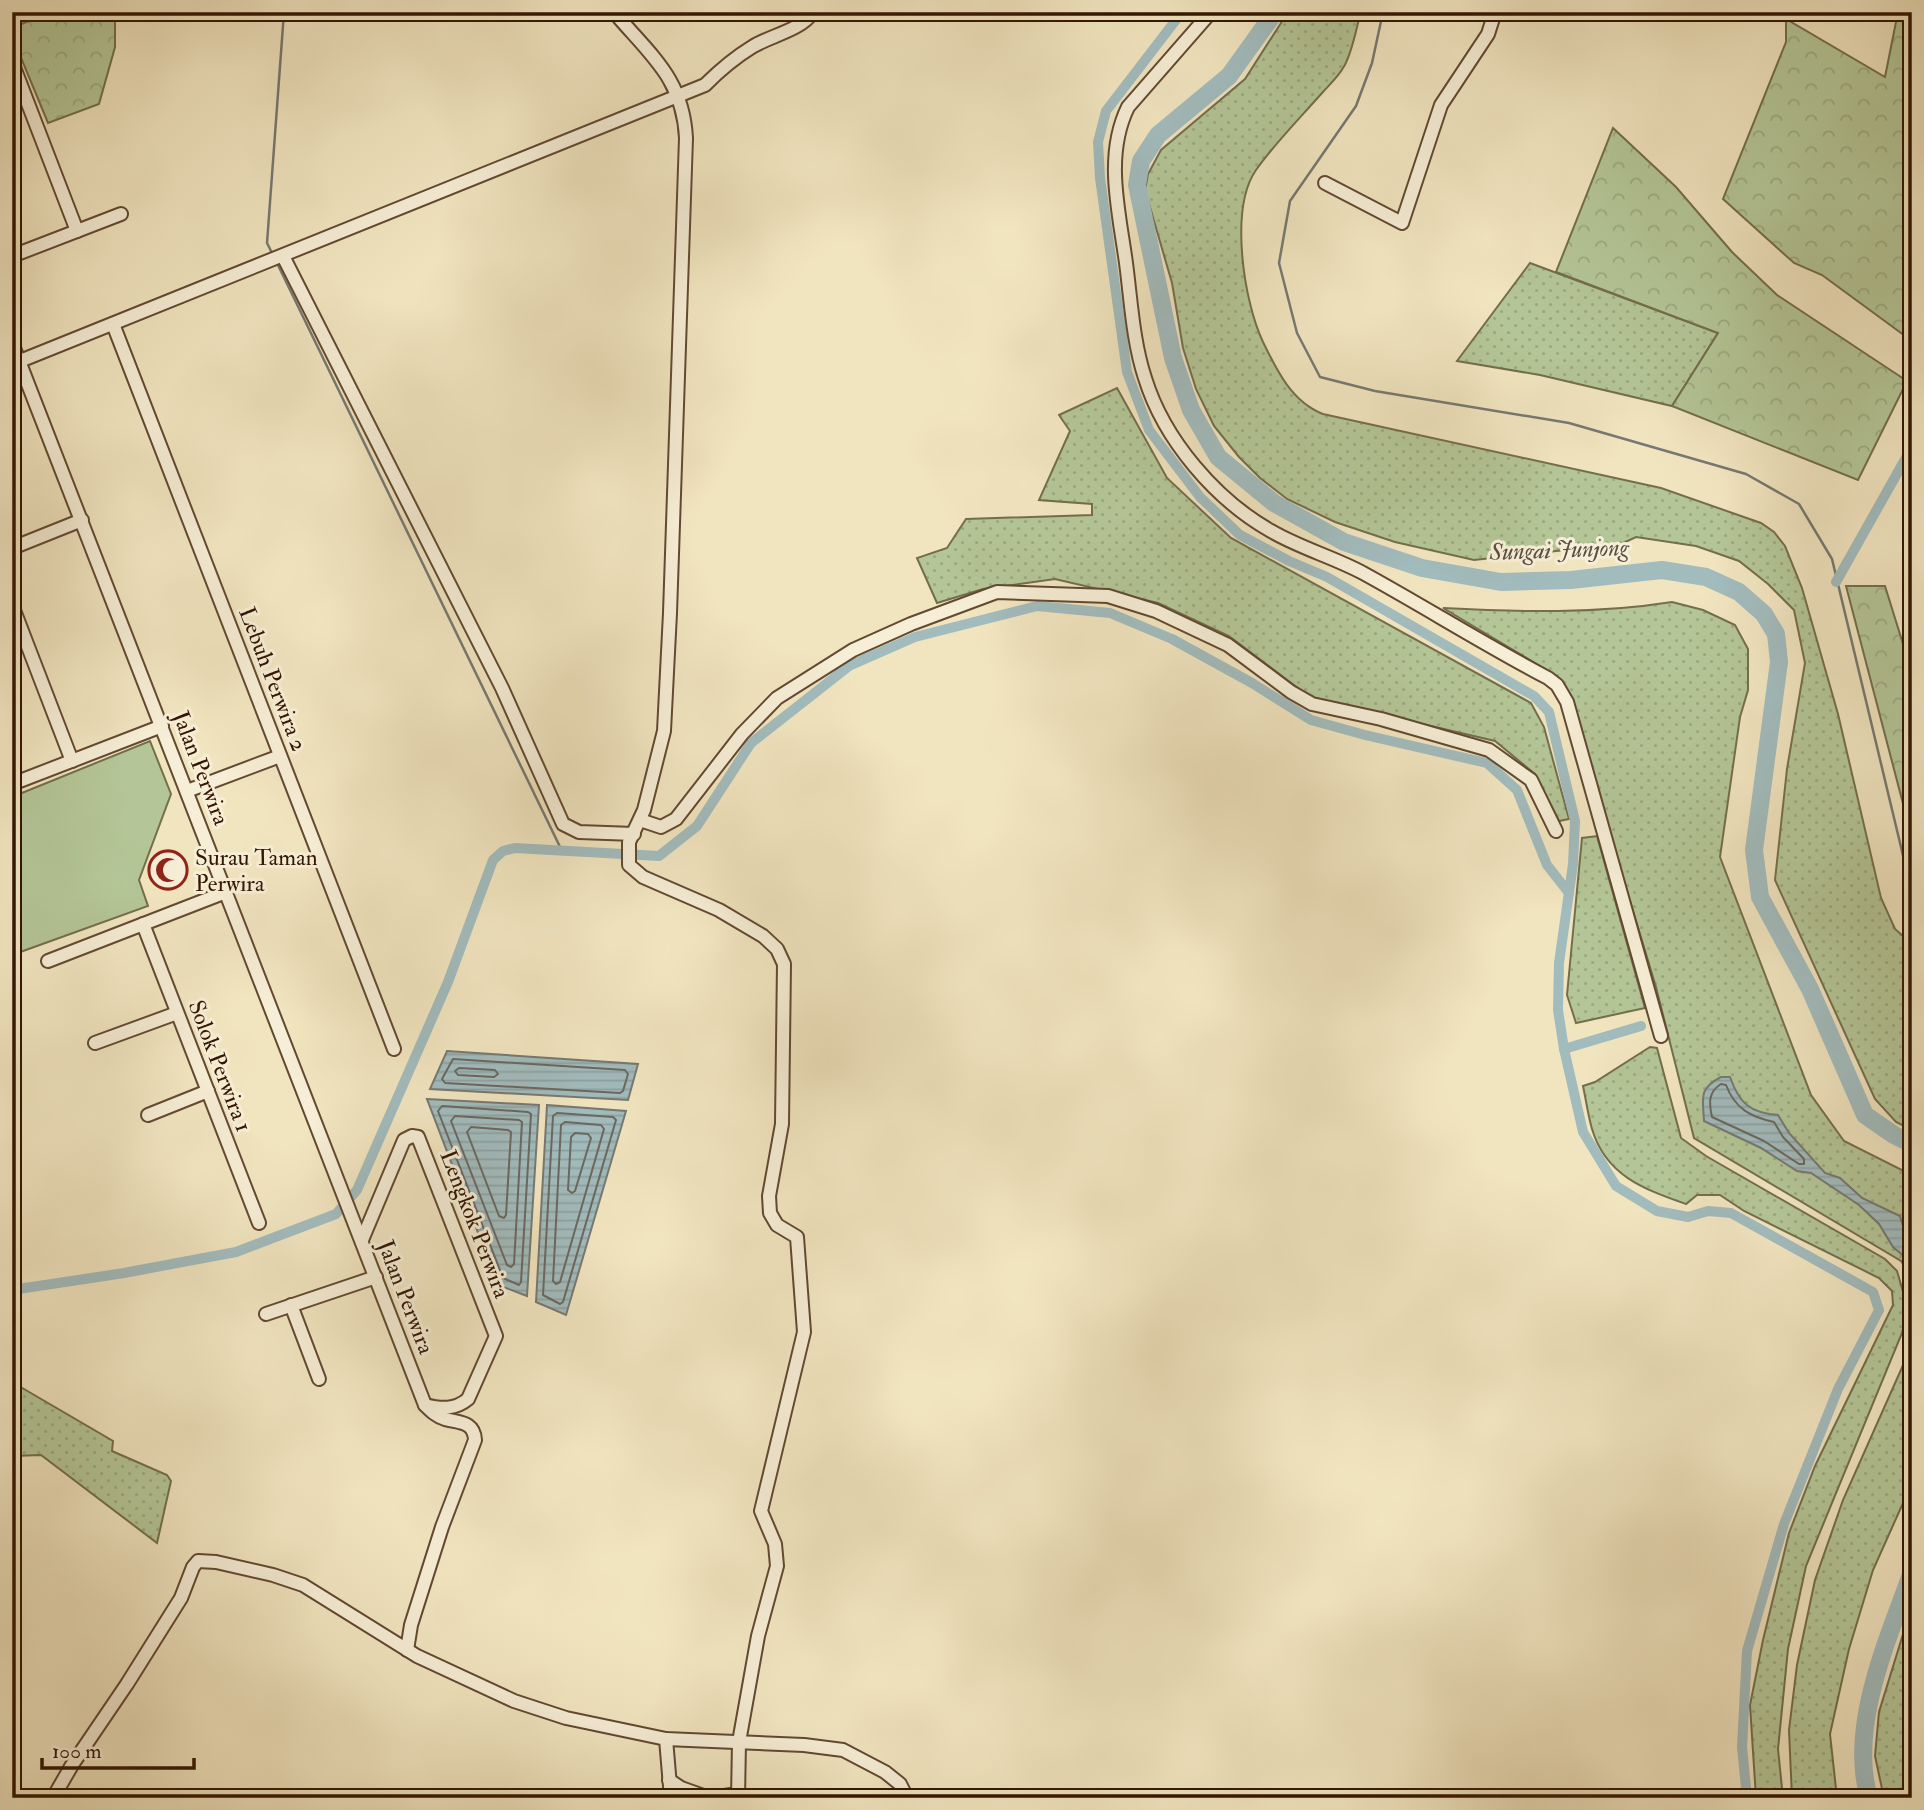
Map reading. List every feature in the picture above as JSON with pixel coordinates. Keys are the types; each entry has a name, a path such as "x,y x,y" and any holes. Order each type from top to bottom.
{"street":[{"path":"614,12 661,66 679,97 685,114 685,202 664,731 640,820 631,838 629,865 643,877 719,910 763,936 777,949 784,964 782,1124 769,1196 770,1213 777,1225 797,1237 804,1332 761,1511 775,1544 777,1566 758,1636 739,1742 738,1796 711,1798 681,1788 669,1780"},
{"path":"19,361 679,97 705,85 721,69 753,46 807,21 813,12"},
{"path":"1211,12 1128,107 1119,124 1115,181 1137,350 1145,381 1185,453 1209,483 1238,510 1302,548 1360,572 1557,685 1567,702 1661,1036"},
{"path":"1325,183 1402,223 1441,105 1488,34 1495,12"},
{"path":"12,62 77,231"},
{"path":"12,256 121,214"},
{"path":"281,257 502,688 563,824 579,832 631,838"},
{"name":"Lebuh Perwira 2","path":"113,324 394,1049"},
{"name":"Jalan Perwira","path":"12,343 425,1405"},
{"path":"12,548 82,520"},
{"path":"640,820 661,827 676,819 742,734 777,698 853,650 911,624 997,592 1108,596 1156,611 1228,645 1312,704 1381,719 1489,750 1531,780 1556,831"},
{"path":"12,605 72,761"},
{"path":"12,784 162,726"},
{"path":"187,791 280,756"},
{"path":"48,961 226,892"},
{"name":"Solok Perwira 1","path":"143,924 259,1223"},
{"path":"95,1043 177,1013"},
{"path":"148,1115 208,1091"},
{"name":"Lengkok Perwira","path":"362,1240 404,1140 412,1136 418,1137 496,1336 468,1399 461,1405 449,1408 425,1405"},
{"path":"266,1314 376,1277"},
{"path":"290,1305 319,1379"},
{"path":"407,1650 411,1625 438,1540 475,1440 472,1428 468,1425 434,1414 425,1405"},
{"path":"53,1798 181,1598 198,1560 273,1575 303,1585 407,1650 514,1701 566,1718 666,1739 842,1750 885,1772 900,1784 907,1798"},
{"path":"666,1739 671,1798"}],"green space":[{"path":"50,12 115,12 115,47 99,104 48,123 12,36 12,28"},
{"path":"1288,12 1361,12 1349,56 1341,71 1271,150 1256,170 1248,187 1241,231 1245,280 1256,325 1274,364 1294,394 1312,409 1323,414 1661,488 1761,523 1774,532 1785,546 1802,588 1838,714 1881,898 1895,929 1912,944 1912,1130 1896,1122 1875,1099 1775,880 1787,769 1805,663 1794,610 1768,584 1739,561 1696,546 1636,537 1621,544 1474,560 1395,542 1335,522 1287,499 1239,457 1214,426 1196,389 1183,348 1172,283 1145,190 1148,174 1161,150 1245,79"},
{"path":"1898,12 1912,12 1912,341 1822,275 1794,263 1723,199 1786,42 1786,19 1885,77"},
{"path":"1613,128 1676,187 1732,252 1777,295 1907,381 1858,480 1672,406 1718,333 1556,272"},
{"path":"1530,263 1718,333 1672,406 1540,375 1457,361"},
{"path":"1117,388 1167,478 1231,538 1531,703 1544,727 1569,819 1559,821 1535,774 1495,741 1311,698 1229,636 1158,603 1055,579 983,589 937,603 917,558 947,548 966,519 1092,515 1092,504 1039,500 1070,431 1059,415"},
{"path":"1912,557 1912,617 1903,573"},
{"path":"1846,586 1885,586 1912,673 1912,838"},
{"path":"1672,602 1703,610 1735,625 1748,649 1748,690 1740,717 1720,857 1811,1095 1844,1141 1912,1175 1912,1277 1901,1261 1694,1138 1656,987 1566,689 1555,675 1443,608 1558,611 1615,609"},
{"path":"150,741 171,794 139,880 148,906 12,955 12,797"},
{"path":"1597,836 1645,1008 1576,1023 1567,995 1582,838"},
{"path":"1650,1047 1657,1048 1681,1138 1706,1156 1885,1259 1897,1271 1908,1309 1902,1333 1806,1566 1788,1649 1778,1749 1783,1798 1756,1798 1750,1705 1763,1640 1789,1533 1815,1466 1893,1305 1892,1291 1879,1278 1744,1211 1720,1195 1697,1195 1686,1204 1641,1186 1617,1169 1598,1145 1583,1086 1595,1082"},
{"path":"1912,1345 1912,1483 1873,1570 1849,1649 1830,1734 1837,1798 1792,1798 1789,1730 1797,1665 1815,1580 1843,1500"},
{"path":"12,1382 113,1441 112,1451 167,1475 171,1481 157,1543 41,1455 12,1456"},
{"path":"1912,1605 1912,1798 1884,1798 1875,1756 1879,1712"}],"water":[{"path":"447,1051 638,1064 628,1100 430,1089"},
{"path":"1721,1077 1730,1077 1737,1094 1753,1109 1778,1115 1789,1133 1825,1173 1840,1178 1862,1198 1900,1216 1911,1252 1905,1257 1893,1247 1879,1224 1859,1205 1811,1173 1797,1171 1761,1148 1704,1121 1705,1090"},
{"path":"427,1099 539,1105 527,1296 498,1285"},
{"path":"547,1105 626,1111 566,1315 536,1302"}],"waterway":[{"path":"273,255 267,243 284,12"},
{"path":"1182,12 1106,111 1098,142 1100,178 1127,372 1149,430 1200,497 1240,535 1289,561 1327,577 1534,696 1549,712 1575,821 1573,864 1559,963 1558,1010 1583,1132 1616,1186 1657,1211 1688,1217 1708,1211 1731,1213 1873,1292 1879,1310 1838,1389 1784,1524 1747,1651 1742,1747 1747,1798"},
{"name":"Sungai Junjong","path":"1275,12 1229,76 1158,135 1141,161 1137,185 1173,358 1191,410 1218,457 1274,503 1344,542 1422,568 1501,582 1571,580 1662,570 1706,577 1739,592 1764,614 1776,634 1779,662 1754,850 1760,897 1810,989 1865,1115 1912,1144"},
{"path":"1383,12 1372,63 1356,106 1290,201 1279,263 1297,333 1320,377 1375,391 1569,423 1746,474 1799,504 1832,559 1912,893"},
{"path":"276,261 562,851"},
{"path":"1836,582 1912,447"},
{"path":"12,1290 236,1252 336,1214 357,1190 448,982 493,860 503,851 515,848 659,856 697,826 751,743 849,666 915,637 1037,606 1110,613 1172,639 1252,683 1311,720 1487,763 1517,790 1547,865 1569,893"},
{"path":"1564,1049 1641,1026"},
{"name":"Sungai Junjong","path":"1869,1798 1863,1742 1867,1713 1882,1654 1912,1572"}],"place":[{"name":"Surau Taman Perwira","path":"168,870"}]}
